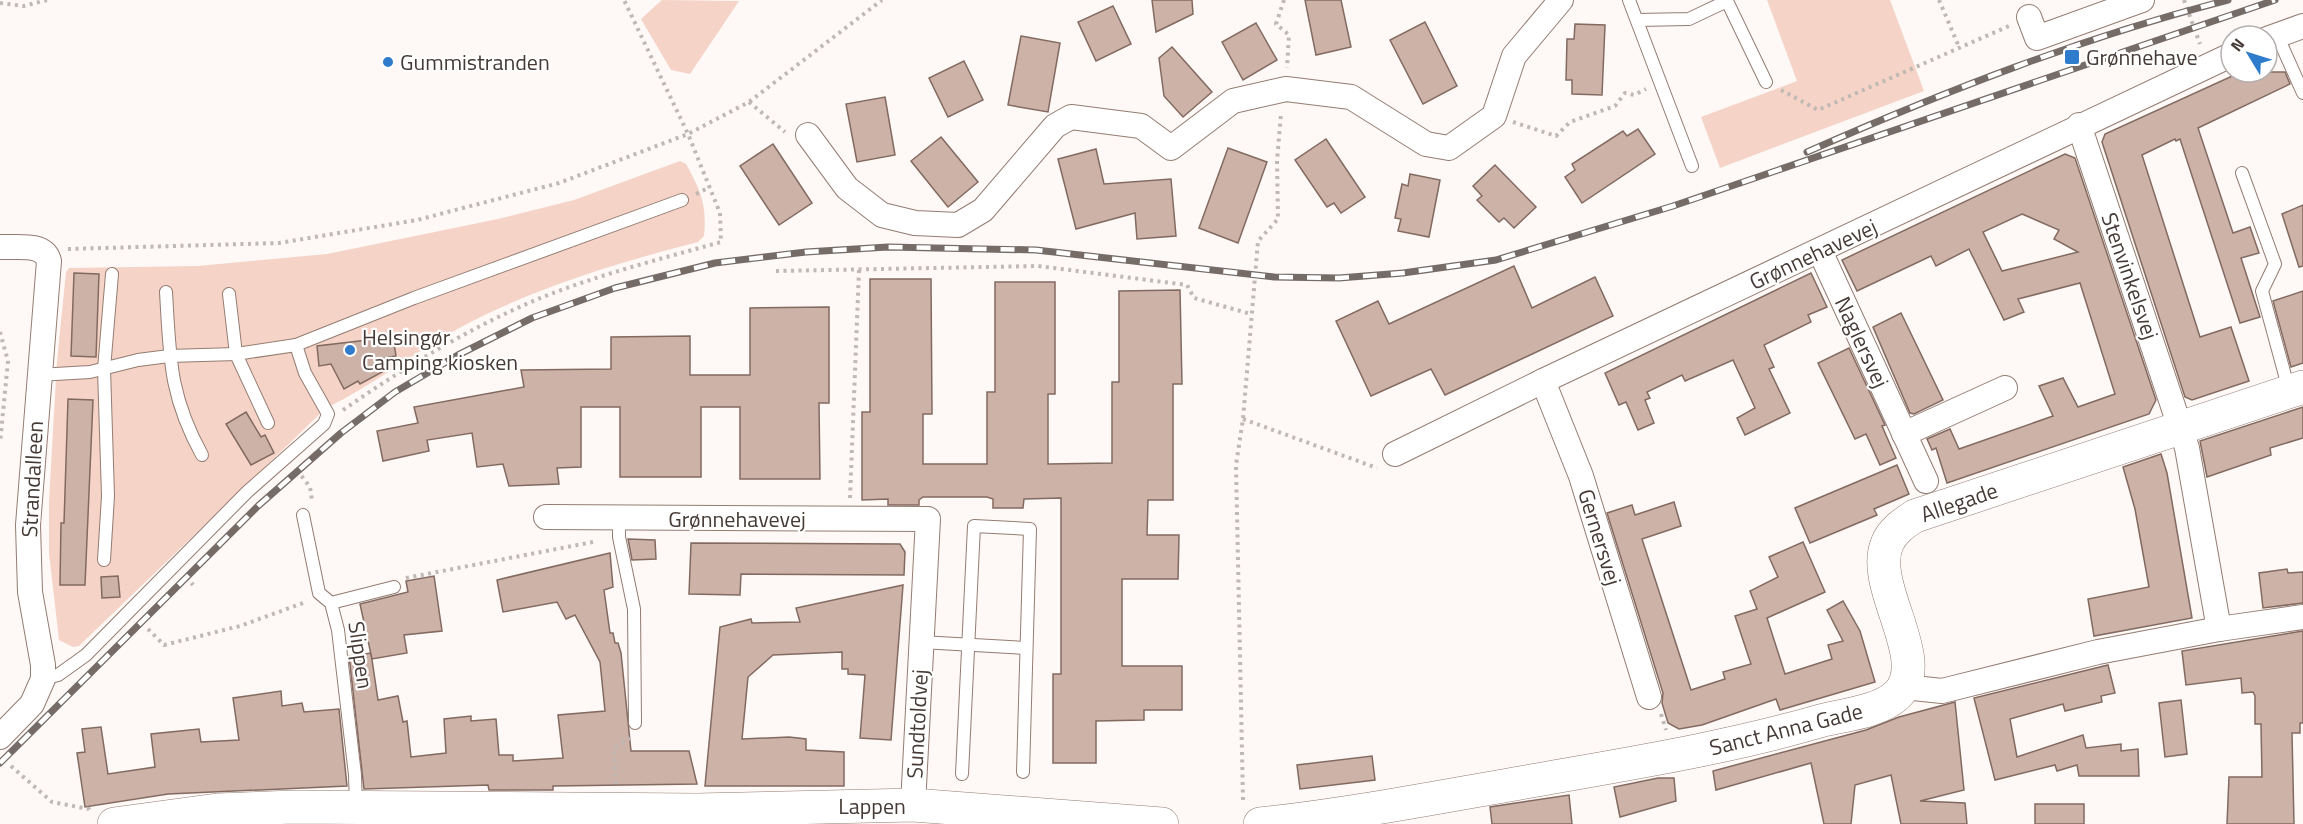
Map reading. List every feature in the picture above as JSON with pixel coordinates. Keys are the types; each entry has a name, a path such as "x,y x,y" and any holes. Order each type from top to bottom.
{"main road":[{"name":"Allegade","path":"1904,687 1909,666 1883,565 1887,544 1898,528 1915,516 2296,389"},
{"name":"Sanct Anna Gade","path":"1251,812 1337,816 1407,814 1785,731 1880,705 1895,697 1904,687"},
{"name":"Lappen","path":"103,820 217,810 618,809 913,805 1162,824"}],"street":[{"path":"808,135 847,188 882,215 915,222 958,225 983,210 1055,126 1071,117 1141,126 1171,148 1233,101 1286,88 1351,97 1426,144 1449,148 1494,116 1514,56 1562,0"},
{"path":"2029,17 2037,39 2142,0"},
{"path":"2279,35 2303,26"},
{"name":"Grønnehavevej","path":"1395,454 2079,125 2219,61"},
{"name":"Stenvinkelsvej","path":"2079,125 2181,427"},
{"path":"0,247 39,249 48,255"},
{"name":"Naglersvej","path":"1820,251 1926,481"},
{"name":"Strandalleen","path":"43,679 43,665 30,592 28,525 48,255"},
{"name":"Gernersvej","path":"1543,381 1581,476 1649,697"},
{"path":"1904,434 2005,388"},
{"path":"2181,427 2219,629"},
{"name":"Grønnehavevej","path":"546,517 619,527 928,519"},
{"name":"Sundtoldvej","path":"913,805 928,519"},
{"path":"1904,687 1942,691 2098,652 2219,629 2303,617"},
{"path":"0,737 32,704 43,679"}],"lane":[{"path":"1629,0 1692,166"},
{"path":"1636,20 1689,19 1727,1 1766,82"},
{"path":"2279,50 2303,93"},
{"path":"2242,173 2275,264 2262,291 2296,389"},
{"path":"38,375 75,374 138,360 170,356 236,354 296,345 414,298 682,200"},
{"path":"104,560 108,496 104,369 112,274"},
{"path":"166,292 170,356 180,412 202,455"},
{"path":"229,294 236,354 268,423"},
{"path":"43,679 58,675 86,655 247,492 324,424 328,414 305,373 296,345"},
{"name":"Slippen","path":"303,515 318,593 331,603 338,630 355,775 356,808"},
{"name":"Sundtoldvej","path":"962,774 974,526 1030,529 1023,772"},
{"path":"619,527 634,609 635,723"},
{"path":"331,603 394,587"},
{"name":"Sundtoldvej","path":"921,642 1026,648"}],"path":[{"path":"0,3 24,6 47,0"},
{"path":"328,414 342,411 399,371 472,330 538,299 619,270 721,242 720,213 688,134 624,0"},
{"path":"48,255 57,249 279,243 417,220 559,183 688,134 749,102 882,0"},
{"path":"1251,812 1236,465 1243,418 1258,241 1278,219 1279,131 1286,88 1289,35 1276,24 1284,0"},
{"path":"1939,0 1959,47"},
{"path":"2184,0 2188,17 2208,66"},
{"path":"1766,82 1818,110 2029,17"},
{"path":"1494,116 1556,136 1570,122 1615,106 1624,93 1634,95 1660,81"},
{"path":"749,102 784,131 808,135"},
{"path":"776,271 1038,266 1186,285 1194,298 1251,314"},
{"path":"849,520 859,270"},
{"path":"0,333 8,361 0,443"},
{"path":"1243,418 1390,473 1395,454"},
{"path":"285,459 310,487 314,510 303,515"},
{"path":"394,587 405,578 619,527"},
{"path":"148,629 164,645 240,626 307,602 331,603"},
{"path":"1649,697 1657,704 1675,755"},
{"path":"618,809 614,747 631,738 635,723"},
{"path":"11,766 52,802 89,810 103,820"}],"shaded area":[{"path":"662,0 739,1 690,74 671,70 641,19"},
{"path":"1767,0 1890,0 1924,91 1720,168 1701,117 1797,81"},
{"path":"680,161 686,164 699,190 704,207 704,236 698,242 578,277 520,299 463,326 326,408 79,646 73,647 59,640 49,553 49,501 57,361 66,272 69,268 198,266 327,254 498,219 574,200"}],"building":[{"path":"1152,0 1192,0 1193,14 1156,32"},
{"path":"1305,0 1341,0 1351,47 1316,55"},
{"path":"1113,6 1131,44 1096,61 1078,22"},
{"path":"1425,22 1457,86 1423,104 1390,40"},
{"path":"1256,23 1277,60 1243,80 1222,42"},
{"path":"1575,24 1605,25 1602,95 1572,94 1572,80 1566,80 1567,39 1574,39"},
{"path":"1021,36 1060,43 1048,112 1008,105"},
{"path":"1172,47 1212,92 1183,117 1164,96 1159,58"},
{"path":"964,61 983,100 948,117 929,78"},
{"path":"2279,72 2285,72 2290,84 2198,128 2233,233 2250,227 2259,253 2241,258 2260,317 2240,323 2180,139 2176,141 2175,139 2142,155 2200,337 2231,327 2249,381 2192,400 2185,397 2102,142 2105,134 2219,82 2219,84 2279,84"},
{"path":"885,97 895,155 857,162 846,104"},
{"path":"1638,129 1655,154 1582,203 1565,177 1575,170 1572,164 1623,131 1627,136"},
{"path":"941,137 978,182 948,207 911,161"},
{"path":"1326,139 1365,197 1341,213 1334,203 1327,207 1295,160"},
{"path":"773,144 812,203 779,225 740,166"},
{"path":"1228,148 1267,162 1238,243 1199,228"},
{"path":"1096,149 1104,184 1171,179 1176,236 1137,239 1135,213 1076,229 1058,159"},
{"path":"2065,154 2075,158 2156,400 2149,414 1947,483 1936,448 1932,450 1927,439 1950,429 1959,449 2053,416 2039,386 2063,378 2078,407 2115,394 2080,283 2018,299 2024,312 2004,320 1969,249 1936,266 1931,256 1857,291 1842,260","holes":["2022,214 2059,230 2054,239 2078,252 2002,271 1983,232"]},
{"path":"1495,165 1536,207 1514,228 1504,218 1499,222 1477,200 1482,196 1473,186"},
{"path":"1410,174 1440,180 1429,237 1398,231 1401,219 1395,218 1402,184 1408,186"},
{"path":"2303,205 2303,266 2299,267 2282,214"},
{"path":"1514,266 1532,308 1595,277 1613,316 1445,395 1431,369 1371,396 1336,321 1378,301 1389,324"},
{"path":"74,273 99,274 96,357 71,356"},
{"path":"1811,273 1827,307 1808,315 1811,322 1764,345 1774,367 1769,369 1790,413 1745,435 1737,418 1755,408 1733,360 1685,381 1682,375 1647,392 1650,398 1645,400 1654,423 1638,430 1626,402 1619,405 1605,373"},
{"path":"870,279 931,279 932,414 923,414 923,464 987,464 987,392 995,392 995,282 1055,282 1055,394 1048,394 1048,464 1112,463 1112,382 1119,382 1119,291 1180,290 1182,384 1173,384 1173,500 1148,500 1147,535 1179,535 1178,579 1122,579 1122,666 1182,666 1182,710 1144,710 1144,720 1096,721 1096,763 1053,763 1053,674 1061,674 1061,498 1024,499 1023,508 993,508 993,499 987,497 923,497 919,500 919,505 888,505 888,499 862,500 862,412 870,412"},
{"path":"2303,291 2303,363 2291,367 2273,301"},
{"path":"829,307 829,403 819,403 820,479 740,479 740,407 701,407 701,477 620,477 620,407 581,407 581,467 557,468 559,484 509,486 503,464 477,467 472,433 427,440 429,451 383,461 377,431 418,423 414,407 524,387 521,370 611,369 611,337 690,336 690,375 750,375 750,308"},
{"path":"1901,313 1943,400 1914,414 1910,413 1873,327"},
{"path":"393,337 396,356 378,359 384,371 360,384 358,381 344,389 331,364 319,366 317,346"},
{"path":"1849,348 1885,425 1882,426 1896,458 1880,465 1866,434 1855,439 1818,363"},
{"path":"68,399 93,400 85,585 60,585"},
{"path":"2303,407 2303,438 2270,448 2271,455 2207,477 2200,441"},
{"path":"246,412 261,437 265,435 274,453 251,465 226,424"},
{"path":"2161,454 2167,473 2192,618 2094,636 2088,599 2149,587 2135,509 2123,467"},
{"path":"1897,465 1909,494 1874,509 1877,515 1810,543 1795,508"},
{"path":"1674,502 1681,526 1642,539 1691,690 1725,679 1723,672 1751,664 1735,616 1757,609 1750,591 1778,577 1769,557 1803,542 1825,592 1767,618 1785,674 1832,659 1828,645 1843,641 1827,610 1843,601 1860,631 1875,682 1780,710 1776,699 1702,725 1679,729 1668,723 1662,703 1663,693 1607,513 1632,505 1635,515"},
{"path":"628,539 655,540 656,559 632,560"},
{"path":"691,543 900,544 905,552 904,575 741,574 740,595 689,594"},
{"path":"610,553 613,587 604,590 610,633 613,633 615,643 618,643 621,653 631,751 689,751 697,784 553,786 553,790 489,790 488,785 364,789 349,656 371,653 378,700 398,696 403,722 407,721 411,757 446,753 444,719 471,716 471,721 496,719 499,755 513,755 513,761 563,758 558,715 605,711 600,662 575,615 566,619 557,602 503,612 497,580"},
{"path":"2287,569 2288,573 2303,572 2303,603 2263,608 2259,573"},
{"path":"118,576 120,597 102,598 101,577"},
{"path":"434,576 442,631 404,635 407,653 372,659 360,604 408,592 406,581"},
{"path":"903,585 891,740 860,738 865,675 848,674 848,669 842,669 842,652 773,655 748,677 742,739 789,737 806,739 806,750 844,752 844,786 705,786 720,627 751,619 752,623 800,622 796,608"},
{"path":"2303,631 2303,723 2300,723 2300,733 2292,733 2294,824 2227,824 2229,777 2262,777 2261,724 2255,724 2255,696 2253,692 2242,693 2241,678 2186,685 2182,651"},
{"path":"2108,665 2115,693 2101,696 2102,702 2065,711 2063,704 2010,719 2017,757 2083,735 2086,748 2121,744 2121,751 2138,749 2139,776 2079,776 2077,765 2057,771 2055,765 1995,780 1974,698"},
{"path":"281,691 282,706 302,703 304,712 339,709 347,786 168,794 85,807 77,753 85,752 82,729 101,727 108,774 155,767 151,734 199,729 201,742 239,740 233,698"},
{"path":"2181,700 2187,754 2165,757 2159,703"},
{"path":"1955,702 1964,790 1920,801 1965,803 1967,824 1901,824 1891,775 1855,785 1851,824 1824,824 1811,763 1716,790 1713,771 1866,730 1899,717"},
{"path":"1372,756 1375,780 1300,789 1297,765"},
{"path":"1658,778 1674,778 1676,801 1620,817 1614,787"},
{"path":"1569,795 1572,824 1492,824 1490,807"},
{"path":"2035,804 2084,804 2084,824 2035,824"}],"railway":[{"path":"1807,152 2014,67 2120,31 2228,0"},
{"path":"0,763 258,506 341,433 395,392 458,355 532,318 615,288 715,263 806,252 888,247 1036,250 1274,277 1339,278 1403,273 1496,260 1673,206 2275,0"}],"place":[{"name":"Grønnehave","path":"2072,57"},
{"name":"Gummistranden","path":"388,62"},
{"name":"Helsingør Camping kiosken","path":"350,350"}]}
